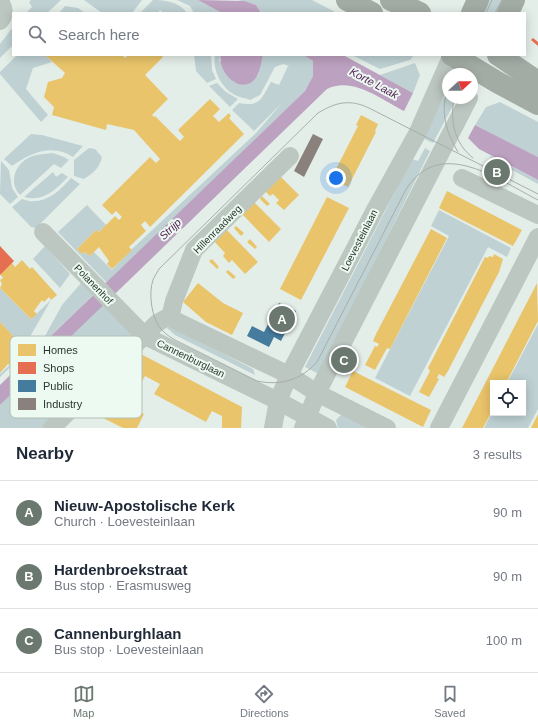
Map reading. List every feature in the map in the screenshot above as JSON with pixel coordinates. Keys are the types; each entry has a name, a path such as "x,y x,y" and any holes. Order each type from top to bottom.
{"main road":[{"path":"347,0 370,12"},
{"path":"391,0 418,12"},
{"path":"472,12 478,0"},
{"path":"508,12 514,0"},
{"path":"454,56 481,73 538,104"},
{"path":"499,56 538,82"}],"street":[{"path":"0,1 4,10 4,16 0,21"},
{"name":"Loevesteinlaan","path":"272,428 278,401 289,375 376,208 418,132 452,56"},
{"path":"305,422 318,393 466,104"},
{"name":"Hillenraadweg","path":"170,318 174,301 194,250 290,156"},
{"path":"462,178 538,215"},
{"name":"Polanenhof","path":"43,232 145,336"},
{"path":"439,428 538,237"},
{"path":"170,318 289,375 318,393 387,428"},
{"name":"Cannenburglaan","path":"170,318 162,320 145,336 278,401 305,422 328,428"},
{"path":"142,339 145,336"},
{"path":"253,389 265,363"},
{"path":"332,428 332,422 344,405"},
{"path":"52,428 62,418"}],"shaded area":[{"path":"31,0 61,0 48,12 27,12 32,7 29,2"},
{"path":"84,0 142,0 133,12 101,12"},
{"path":"153,0 163,0 180,6 186,12 162,12 160,10 159,12 141,12"},
{"path":"177,0 198,0 220,12 193,12 190,6"},
{"path":"238,0 312,0 335,12 260,12 256,5"},
{"path":"488,0 509,0 503,12 482,12"},
{"path":"65,6 78,8 84,12 60,12"},
{"path":"12,28 12,46 0,58 0,44"},
{"path":"16,56 46,56 52,62 33,68 26,89 48,115 41,122 0,74 0,72"},
{"path":"194,56 211,56 212,70 216,79 207,83 196,71"},
{"path":"215,56 221,56 219,61 258,75 263,56 305,56 313,61 313,76 305,91 107,283 58,232 87,205 106,225 99,232 96,230 77,249 82,254 85,252 90,256 94,252 112,270 132,249 256,133 282,103 254,131 232,110 239,103 252,104 260,100 271,82 279,85 288,66 290,66 283,64 275,67 260,95 250,100 235,95 222,84 214,61"},
{"path":"354,56 413,56 410,60 380,69"},
{"path":"415,63 420,75 413,93 380,75"},
{"path":"217,83 226,92 238,99 230,107 209,86"},
{"path":"442,100 442,104 454,104 433,143 422,138"},
{"path":"500,102 538,122 538,157 475,125 486,107"},
{"path":"31,134 42,135 83,146 73,157 57,151 41,151 26,157 12,166 4,159"},
{"path":"89,148 95,149 102,157 99,165 93,173 84,179 74,176 74,160"},
{"path":"425,148 430,151 319,374 305,367 412,159 418,161"},
{"path":"53,153 69,160 61,168 54,164 20,195 14,180 16,170 19,165 28,158 40,154"},
{"path":"491,156 538,180 538,184 490,158"},
{"path":"1,161 9,170 12,188 18,197 10,204 0,194"},
{"path":"53,172 56,177 62,173 68,177 49,194 37,198 24,197"},
{"path":"71,178 80,184 36,228 31,227 12,207 22,199 29,201 43,200 61,189"},
{"path":"439,210 511,248 507,257 488,247 410,396 375,378 449,236 431,226"},
{"path":"45,246 70,274 60,288 33,259"},
{"path":"82,282 95,293 51,336 45,336 62,305"},
{"path":"0,288 31,319 51,300 30,336 13,336 0,322"},
{"path":"103,303 135,335 134,336 70,336"},
{"path":"538,324 538,409 528,428 484,428 490,416 526,416 526,380 509,380"},
{"path":"171,326 253,369 255,375 175,335 167,328"},
{"path":"10,365 10,367 0,377 0,374"},
{"path":"10,395 10,418 57,418 48,428 0,428 0,405"},
{"path":"341,415 348,415 373,428 338,428 336,420"}],"water":[{"path":"198,0 244,1 256,5 260,12 220,12"},
{"path":"221,56 263,56 257,76 253,81 241,85 225,73"},
{"path":"305,56 345,56 413,93 404,111 376,95 356,87 346,85 327,89 71,336 51,336 305,91 313,76 313,61"},
{"path":"475,125 538,157 538,180 479,149 468,138"},
{"path":"10,375 10,395 0,405 0,385"}],"building: Homes":[{"path":"46,56 123,56 125,58 127,56 162,56 163,57 145,75 168,99 152,115 154,117 155,116 180,141 184,137 178,130 210,99 220,109 213,116 219,122 229,113 231,116 229,118 244,134 150,227 145,221 141,225 146,231 129,247 132,250 112,269 107,264 109,261 99,247 90,256 85,252 82,254 77,249 96,230 99,232 115,216 119,220 122,217 116,211 112,215 102,205 150,157 156,163 160,159 134,130 107,124 106,130 52,115 54,107 44,97 48,82 62,78 65,73"},
{"path":"361,115 378,124 375,131 376,132 348,187 331,179 358,126 356,125"},
{"path":"278,174 299,195 284,210 276,203 279,200 273,194 270,196 263,189"},
{"path":"447,191 522,230 513,246 439,208"},
{"path":"262,196 270,204 267,206 260,199"},
{"path":"327,197 349,208 301,300 280,289"},
{"path":"254,202 281,229 269,242 242,214"},
{"path":"236,226 244,233 241,236 234,228"},
{"path":"224,227 258,262 245,274 232,260 229,263 223,256 225,253 212,239"},
{"path":"431,229 447,238 390,349 387,348 375,370 365,365 375,346 377,347 379,344 373,341"},
{"path":"250,239 257,247 255,249 247,242"},
{"path":"494,254 503,259 499,272 448,371 444,377 439,374 437,378 439,379 429,397 419,392 430,371 428,368 485,257 493,257"},
{"path":"212,259 219,267 217,269 209,261"},
{"path":"22,260 30,269 32,267 57,295 51,300 49,297 44,302 42,300 34,311 37,314 31,319 0,288 2,284 0,280 3,278 0,274 12,263 15,267"},
{"path":"228,270 236,277 233,279 226,272"},
{"path":"198,283 223,303 243,313 232,335 206,322 183,302"},
{"path":"537,283 538,321 508,380 490,380 490,415 483,428 462,428"},
{"path":"0,322 13,336 10,336 10,364 8,364 0,373"},
{"path":"142,355 242,407 241,428 222,428 222,416 212,411 206,422 154,394 160,384 145,376 142,382"},
{"path":"353,371 431,410 423,427 345,387"},
{"path":"538,414 538,428 531,428"},
{"path":"103,418 142,418 137,428 123,428"}],"building: Shops":[{"path":"533,38 538,42 538,46 531,40"},
{"path":"0,246 14,261 0,275"}],"building: Public":[{"path":"279,303 296,311 281,341 274,337 269,347 247,336 252,326 264,332"}],"building: Industry":[{"path":"313,134 323,139 304,177 294,171"}],"tram line":[{"path":"486,12 492,0"},
{"path":"496,12 502,0"},
{"path":"458,68 464,56"},
{"path":"467,68 473,56"},
{"path":"538,194 369,108 356,103 337,104 318,113 159,269 153,279 151,292 153,313 158,325 170,337 257,381 274,383 290,380 304,373 317,362 406,190 413,180 427,169 442,164 458,164 492,175 538,200"},
{"path":"444,104 444,114 448,130 458,152"},
{"path":"453,104 453,123 455,131 461,146 473,158"}],"place":[{"name":"Hardenbroekstraat","path":"497,172"},
{"name":"Nieuw-Apostolische Kerk","path":"282,319"},
{"name":"Cannenburghlaan","path":"344,360"}],"water label":[{"name":"Korte Laak","path":"374,83"},
{"name":"Strijp","path":"170,229"}]}
